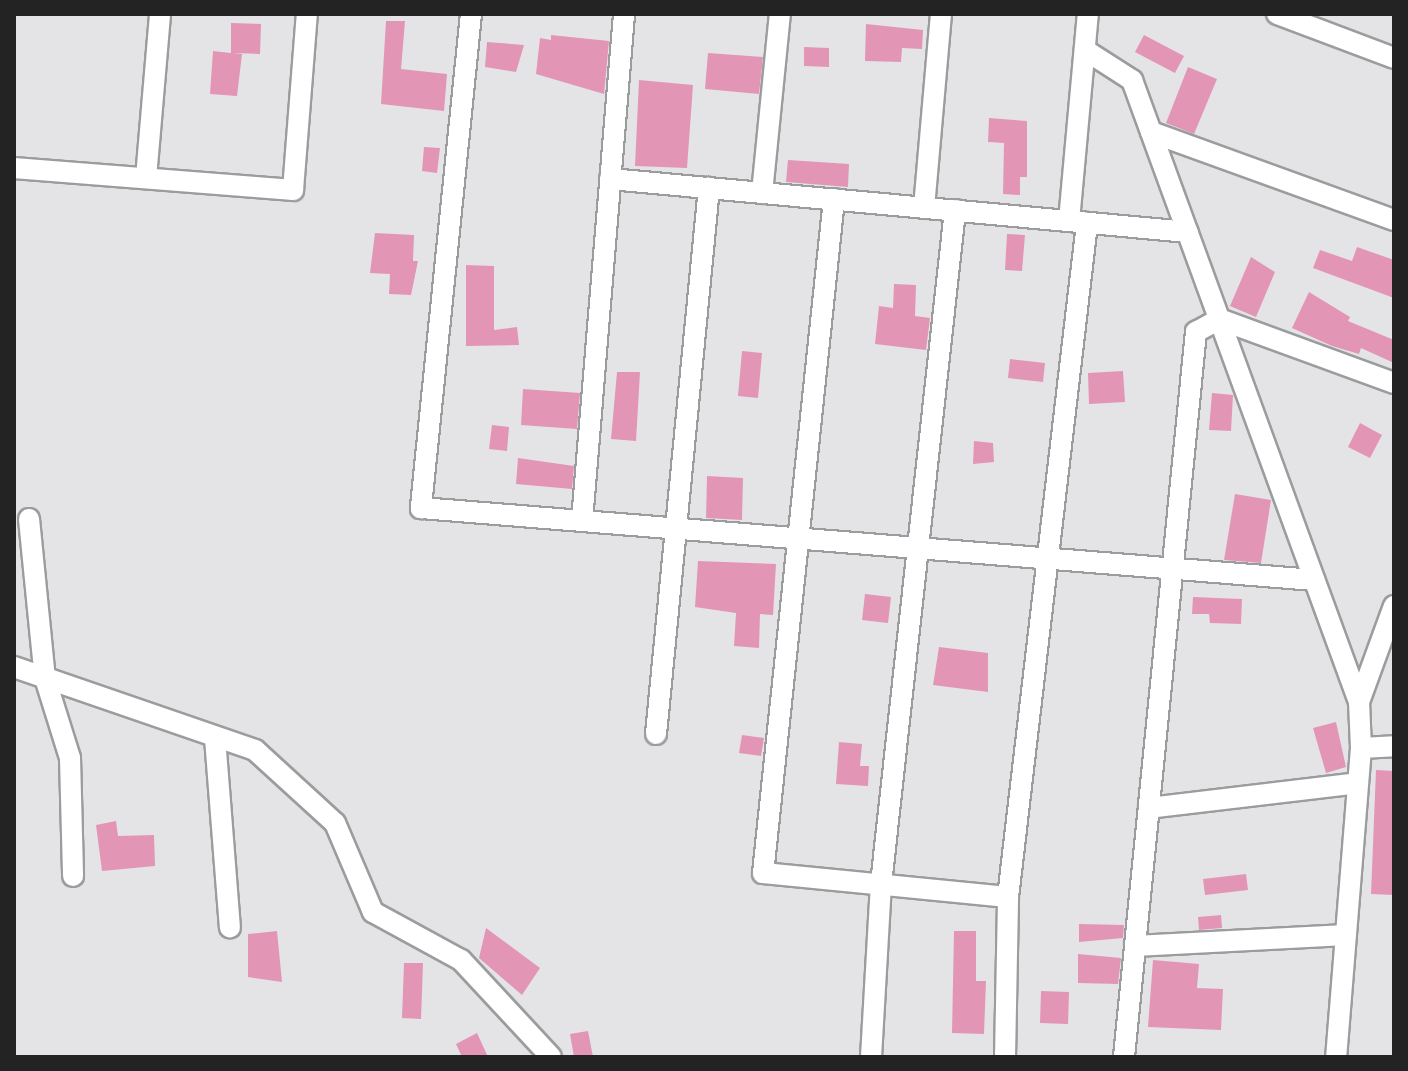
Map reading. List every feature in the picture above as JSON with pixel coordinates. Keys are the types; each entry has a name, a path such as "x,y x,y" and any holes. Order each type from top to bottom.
{"street":[{"path":"146,178 160,14"},
{"path":"14,168 293,190 307,14"},
{"path":"471,14 421,508 1314,580"},
{"path":"582,521 624,14"},
{"path":"762,193 780,14"},
{"path":"924,208 941,14"},
{"path":"1005,1057 1008,897 1047,559 1078,222 1088,14"},
{"path":"1277,14 1394,58"},
{"path":"1085,50 1132,80 1359,702 1361,748 1336,1057"},
{"path":"1151,132 1394,220"},
{"path":"610,179 1188,232"},
{"path":"656,734 709,188"},
{"path":"834,199 763,873 1008,897"},
{"path":"871,1057 881,884 955,210"},
{"path":"1124,1057 1196,332 1219,319 1394,383"},
{"path":"29,519 45,678 70,758 73,876"},
{"path":"1359,702 1394,606"},
{"path":"14,667 255,750 335,823 373,912 461,960 551,1057"},
{"path":"215,738 230,927"},
{"path":"1361,748 1394,746"},
{"path":"1149,808 1358,783"},
{"path":"1135,946 1346,935"}],"building":[{"path":"386,21 405,21 401,69 447,74 444,111 381,104"},
{"path":"231,23 261,24 260,54 233,53 242,54 237,96 210,94 213,51 231,53"},
{"path":"866,24 923,30 922,49 902,48 901,62 865,61"},
{"path":"551,35 609,41 604,94 536,74 540,38 551,40"},
{"path":"1144,35 1184,56 1175,73 1135,52"},
{"path":"487,42 524,45 516,72 485,67"},
{"path":"804,47 829,48 829,67 804,66"},
{"path":"708,53 763,57 759,94 705,89"},
{"path":"1188,67 1217,79 1194,134 1166,123"},
{"path":"639,80 693,85 687,168 635,166"},
{"path":"989,118 1027,121 1027,177 1020,177 1020,195 1003,194 1004,143 988,142"},
{"path":"424,147 440,148 437,173 422,171"},
{"path":"788,160 849,164 848,187 786,182"},
{"path":"375,233 414,235 413,261 418,261 411,295 389,294 390,274 370,273"},
{"path":"1007,234 1025,235 1022,271 1005,270"},
{"path":"1357,247 1394,260 1394,298 1313,268 1320,250 1352,261"},
{"path":"1251,257 1275,272 1256,317 1230,306"},
{"path":"466,265 494,266 494,330 517,327 519,345 466,346"},
{"path":"894,284 916,285 915,316 930,318 926,350 875,344 879,306 893,308"},
{"path":"1309,292 1350,317 1348,321 1394,340 1394,363 1361,348 1359,354 1332,346 1292,328"},
{"path":"742,351 762,353 758,398 738,396"},
{"path":"1010,359 1045,363 1043,382 1008,378"},
{"path":"1123,371 1125,402 1089,404 1088,373"},
{"path":"617,372 640,372 636,441 611,439"},
{"path":"523,389 580,393 577,429 521,425"},
{"path":"1212,393 1233,395 1231,431 1209,430"},
{"path":"1360,423 1382,435 1370,458 1348,447"},
{"path":"492,425 509,427 507,451 489,449"},
{"path":"974,441 993,443 994,462 973,464"},
{"path":"518,458 574,466 572,489 516,484"},
{"path":"707,476 743,478 742,520 706,518"},
{"path":"1235,494 1271,500 1261,563 1224,560"},
{"path":"698,561 776,564 773,615 760,614 759,648 734,646 736,613 695,607"},
{"path":"865,594 891,597 888,623 862,620"},
{"path":"1193,597 1242,599 1241,624 1210,623 1209,614 1192,614"},
{"path":"939,647 988,653 988,692 933,685"},
{"path":"1336,722 1346,767 1326,773 1313,728"},
{"path":"742,735 764,738 761,756 739,753"},
{"path":"839,742 862,744 860,766 869,766 868,786 836,784"},
{"path":"1376,770 1394,771 1394,895 1371,894"},
{"path":"116,821 118,836 154,835 155,866 102,871 96,825"},
{"path":"1246,874 1248,890 1205,895 1203,879"},
{"path":"1221,915 1222,928 1199,930 1198,917"},
{"path":"1079,924 1124,925 1123,938 1079,942"},
{"path":"486,928 540,968 522,995 479,958"},
{"path":"277,931 282,982 248,977 248,934"},
{"path":"954,931 976,931 976,981 986,981 984,1034 952,1033"},
{"path":"1078,954 1121,958 1118,984 1078,983"},
{"path":"1153,960 1199,964 1197,988 1223,989 1221,1030 1148,1027"},
{"path":"404,963 423,963 421,1019 402,1018"},
{"path":"1041,991 1069,992 1068,1024 1040,1023"},
{"path":"588,1031 593,1057 574,1057 570,1034"},
{"path":"477,1033 488,1057 462,1057 456,1044"}]}
